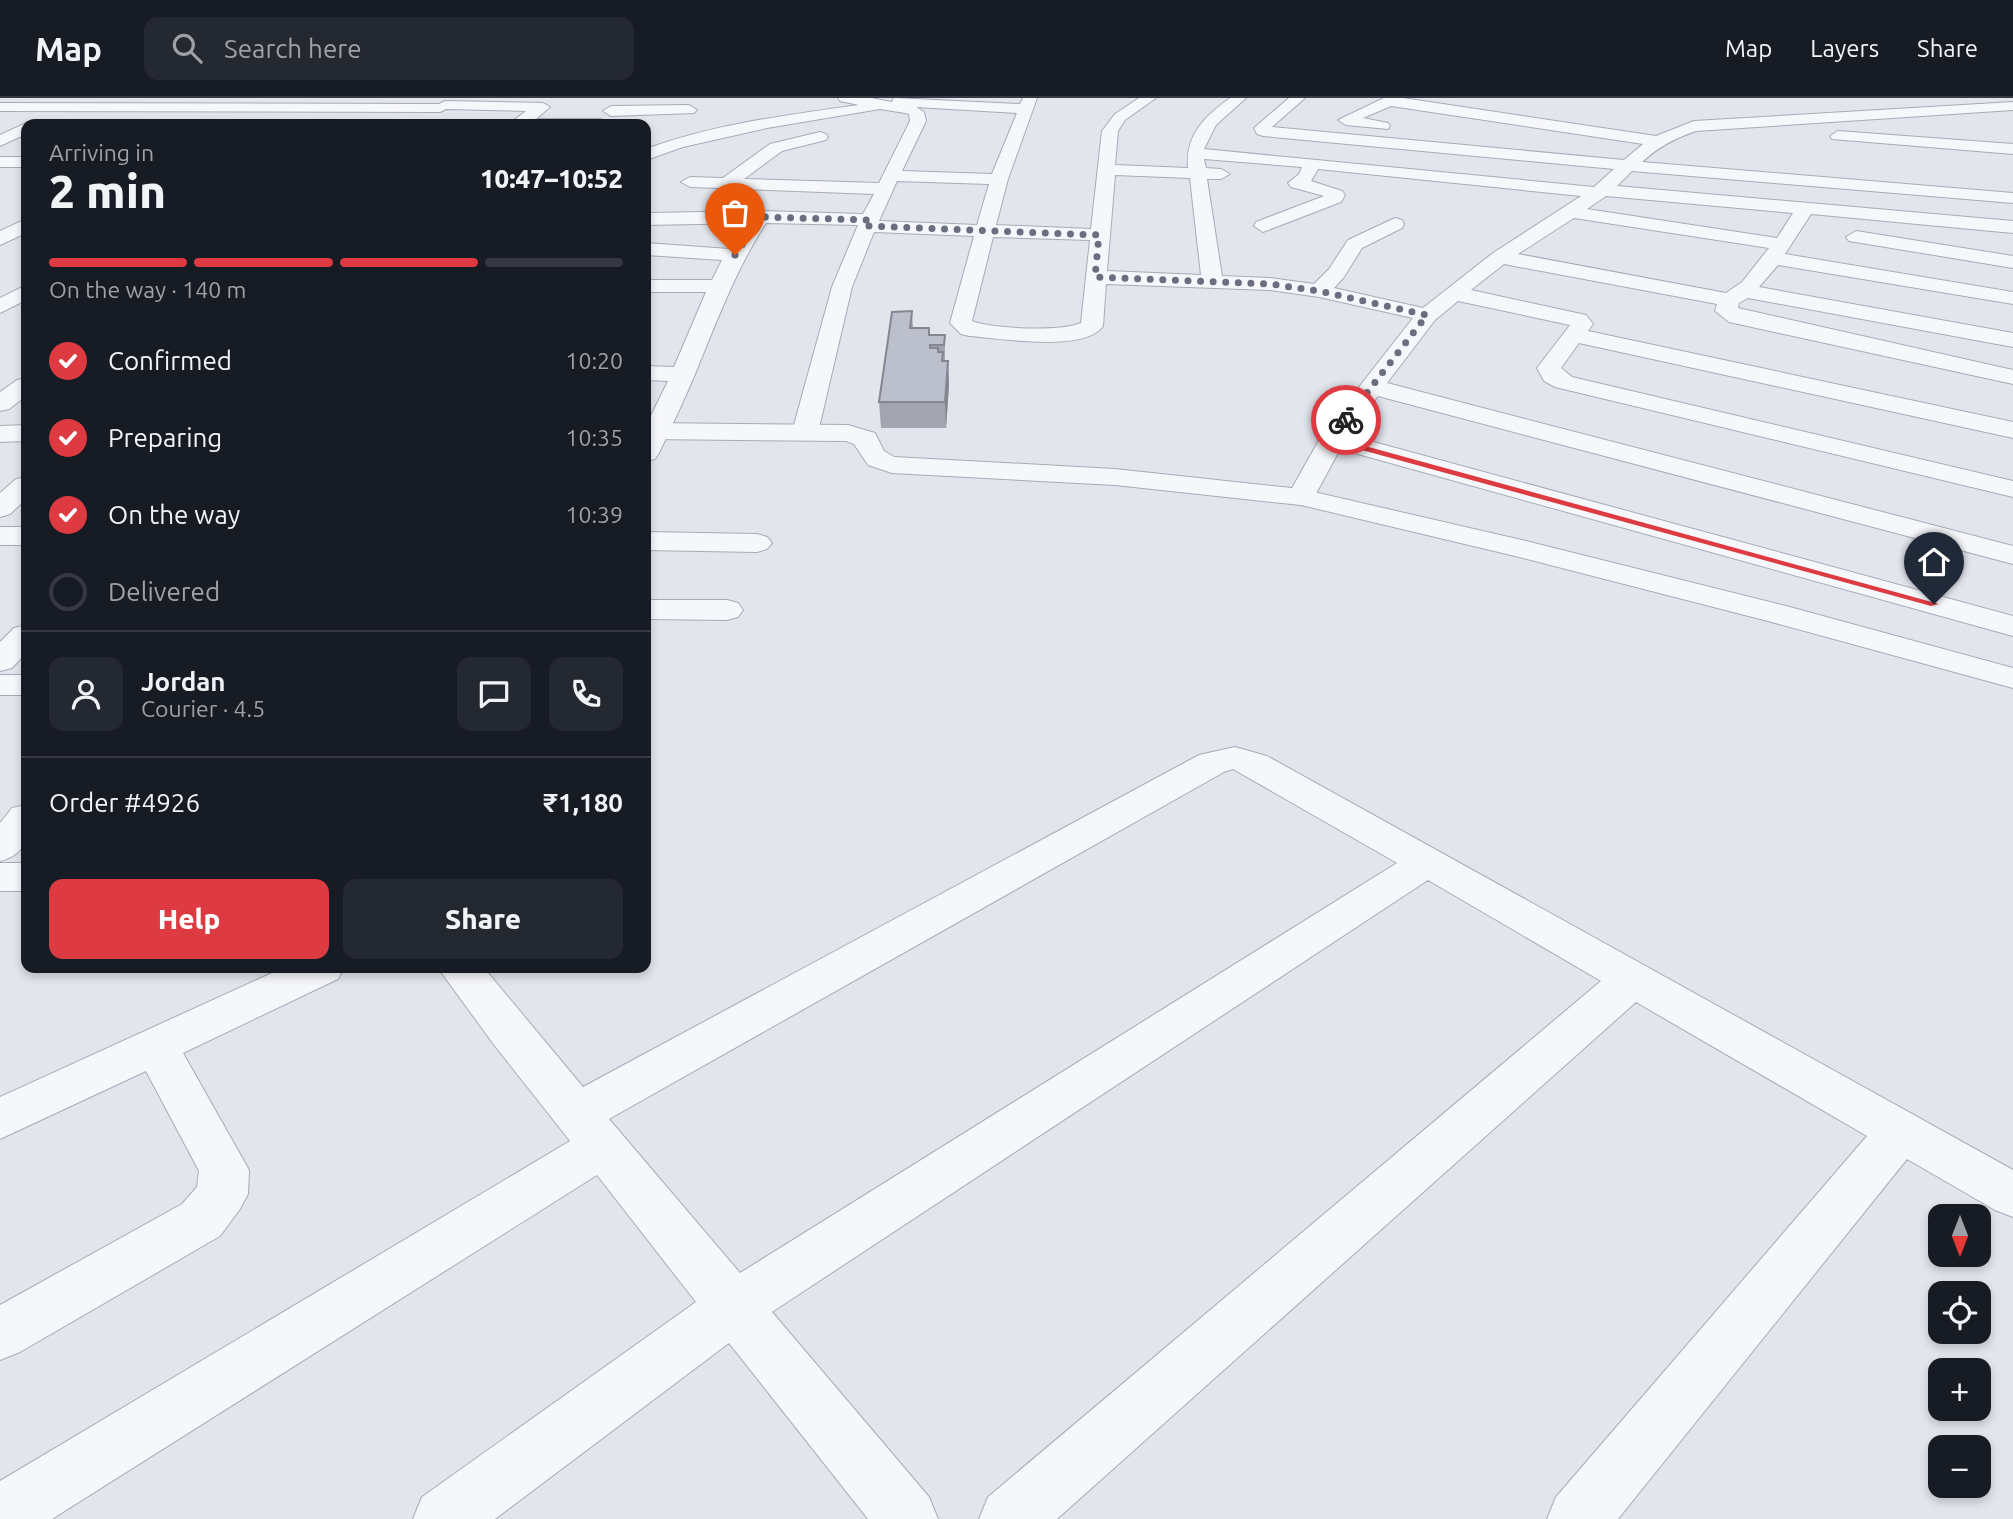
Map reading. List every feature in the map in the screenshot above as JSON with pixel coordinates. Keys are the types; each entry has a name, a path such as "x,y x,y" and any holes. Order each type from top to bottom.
{"street":[{"path":"128,119 170,98"},
{"path":"210,119 247,98"},
{"path":"678,143 689,110 701,98"},
{"path":"845,98 1027,103 999,179 964,308 962,327 1060,334 1086,331 1092,327 1110,131 1114,123 1147,99"},
{"path":"1212,281 1195,153 1202,131 1239,98"},
{"path":"1298,98 1280,111 1262,128 1263,131 1629,166 2013,198"},
{"path":"1880,98 1949,110 2013,117"},
{"path":"2004,98 2013,99"},
{"path":"1122,99 1147,99"},
{"path":"1312,137 1392,100 1692,148"},
{"path":"651,153 768,117 898,101 916,112 918,121 842,287 805,432"},
{"path":"0,107 389,109 447,104 543,107 525,119"},
{"path":"428,118 447,104"},
{"path":"1484,116 1509,104"},
{"path":"1793,104 1855,115 1975,125"},
{"path":"1698,125 2013,106"},
{"path":"292,119 308,108"},
{"path":"376,119 389,109"},
{"path":"1301,497 1332,439 1427,315 1500,257 1600,192 1655,143 1698,125 1721,109"},
{"path":"563,119 689,110"},
{"path":"1672,118 1698,125 2013,149"},
{"path":"0,120 21,121"},
{"path":"1346,120 1588,161"},
{"path":"893,125 918,121"},
{"path":"0,141 21,130"},
{"path":"727,183 776,146 841,133"},
{"path":"1401,172 1417,146"},
{"path":"1195,153 1308,170"},
{"path":"2,163 21,162"},
{"path":"1105,170 1401,172 1600,192 1799,218 2013,227"},
{"path":"1263,226 1335,198 1336,195 1332,193 1297,183 1308,170"},
{"path":"690,182 889,183 999,179"},
{"path":"1573,212 2013,298"},
{"path":"651,219 761,217 1099,235"},
{"path":"651,434 684,374 719,286 735,255 761,217"},
{"path":"1799,218 1828,232 2013,262"},
{"path":"1799,218 1776,251 1726,311 1737,317 2013,377"},
{"path":"1319,291 1337,273 1355,244 1395,223"},
{"path":"0,239 21,228"},
{"path":"651,249 735,255"},
{"path":"1500,257 2013,340"},
{"path":"1095,277 1270,284 1319,291 1427,315"},
{"path":"651,286 719,286"},
{"path":"1452,293 1578,320 1583,324 1549,368 1552,376 1564,382 2013,489"},
{"path":"0,307 21,294"},
{"path":"1574,335 2013,430"},
{"path":"651,373 684,374"},
{"path":"1372,387 2013,555"},
{"path":"0,404 21,389"},
{"path":"651,438 805,432 859,435 866,439 871,456 879,462 892,465 1076,474 1301,497 1775,612 2013,678"},
{"path":"0,434 21,433"},
{"path":"1332,439 2013,626"},
{"path":"0,508 21,489"},
{"path":"0,536 21,536"},
{"path":"651,541 757,543"},
{"path":"651,609 727,610"},
{"path":"0,662 21,640"},
{"path":"0,685 21,685"},
{"path":"0,1516 589,1130 1212,763 1236,758 1254,764 2013,1195"},
{"path":"0,848 21,823"},
{"path":"444,1519 733,1307 1426,862"},
{"path":"0,877 21,877"},
{"path":"0,1119 311,973"},
{"path":"464,973 907,1519"},
{"path":"1010,1519 1633,979"},
{"path":"0,1334 201,1220 222,1194 224,1170 156,1047"},
{"path":"1578,1519 1901,1131"}],"building":[{"path":"912,311 910,328 929,328 929,335 945,335 944,345 930,345 930,348 938,348 938,352 943,352 942,361 948,361 945,402 879,402 892,312"}],"way so far":[{"path":"735,255 761,217 870,220 867,226 1099,235 1095,277 1270,284 1319,291 1427,315 1346,420"}],"route":[{"path":"1346,420 1332,439 1934,604"}]}
